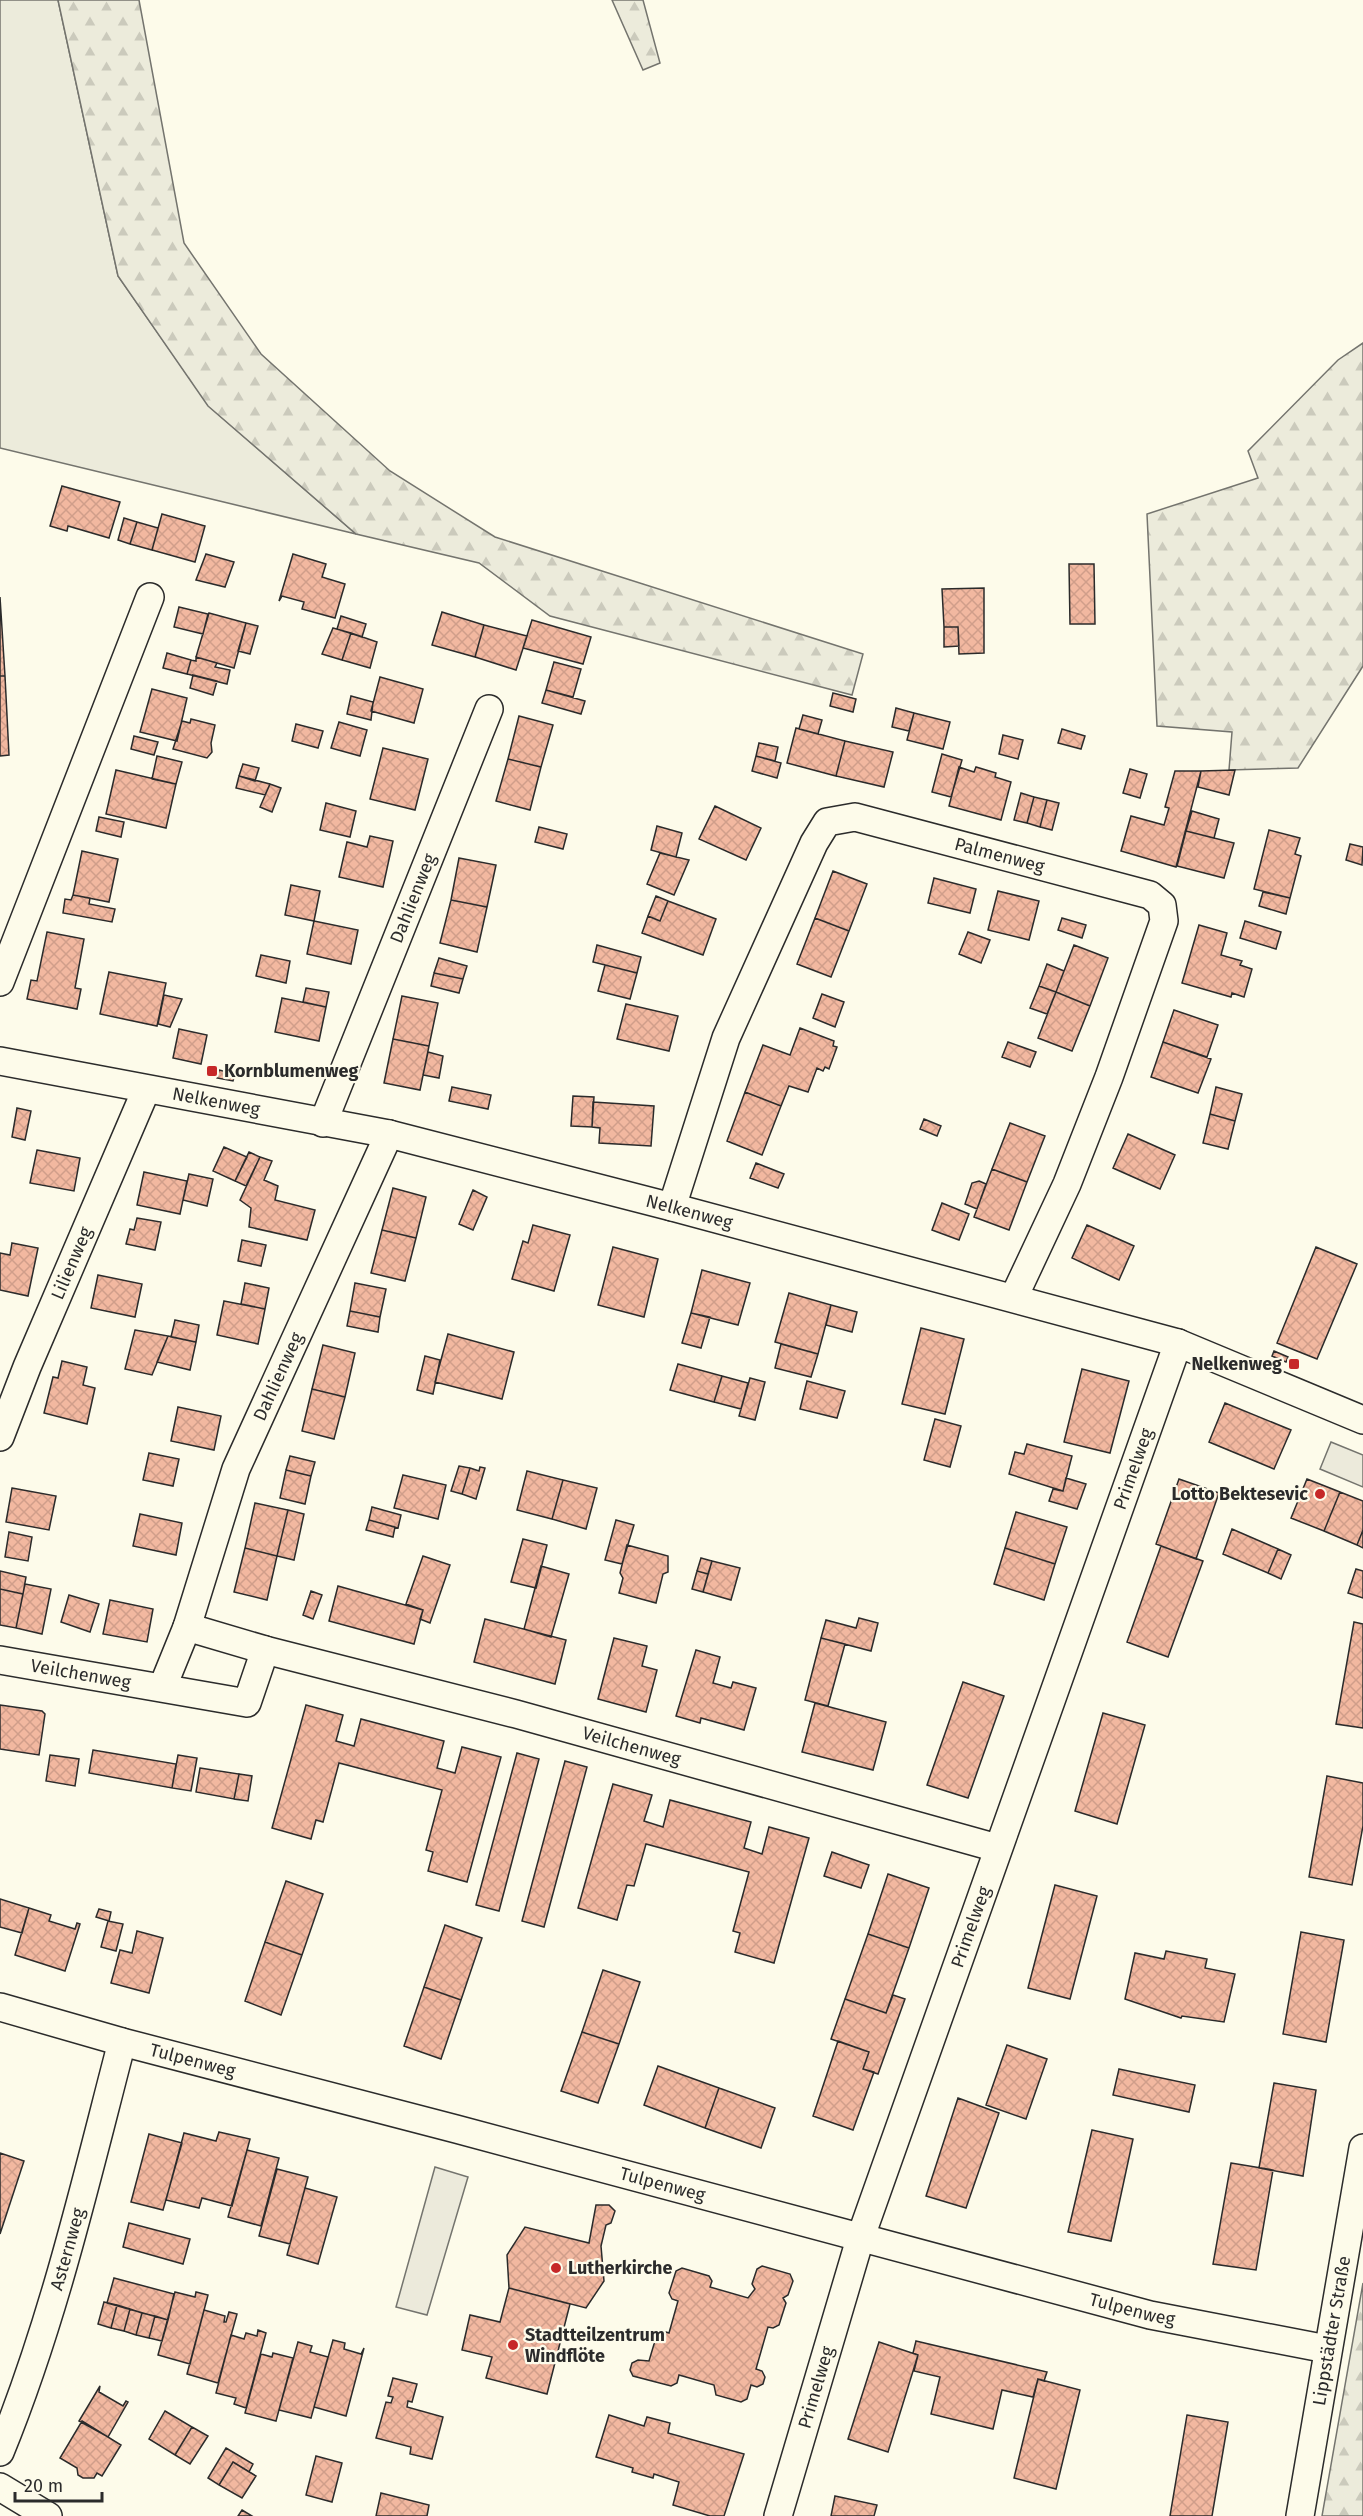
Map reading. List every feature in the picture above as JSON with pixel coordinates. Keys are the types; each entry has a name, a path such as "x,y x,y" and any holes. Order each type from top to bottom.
{"street":[{"path":"0,982 150,597"},
{"name":"Dahlienweg","path":"323,1123 489,709"},
{"name":"Palmenweg","path":"672,1207 726,1038 814,843 827,822 855,817 1150,895 1162,905 1164,921 1109,1077 1067,1184 1014,1298"},
{"name":"Nelkenweg","path":"0,1061 389,1134 672,1207 1178,1343 1363,1420"},
{"name":"Lilienweg","path":"0,1437 27,1367 146,1090"},
{"name":"Dahlienweg","path":"187,1627 237,1469 389,1134"},
{"name":"Primelweg","path":"778,2516 860,2239 1178,1343"},
{"path":"163,1686 187,1627"},
{"name":"Veilchenweg","path":"187,1627 265,1650 516,1714 997,1848"},
{"name":"Veilchenweg","path":"0,1660 163,1686 247,1703 265,1650"},
{"name":"Tulpenweg","path":"0,2007 122,2042 1150,2315 1327,2349"},
{"name":"Asternweg","path":"0,2452 27,2386 56,2291 122,2042"},
{"name":"Lippstädter Straße","path":"1300,2516 1363,2148"},
{"path":"0,2487 48,2516"}],"green space":[{"path":"0,0 58,0 118,276 209,406 356,534 0,448"},
{"path":"58,0 139,0 184,243 261,354 390,471 495,537 863,654 852,695 550,616 479,563 356,534 208,406 118,276"},
{"path":"612,0 643,0 660,63 643,70"},
{"path":"1363,343 1363,666 1298,768 1229,770 1232,732 1157,726 1147,514 1258,478 1248,451 1338,360"},
{"path":"1363,2283 1363,2516 1322,2516"}],"shaded area":[{"path":"1331,1442 1363,1455 1363,1487 1320,1469"},
{"path":"435,2167 468,2177 427,2315 396,2307"}],"building":[{"path":"62,486 120,502 109,538 68,526 67,531 50,526"},
{"path":"162,514 205,526 195,562 152,550"},
{"path":"124,518 137,522 130,544 118,540"},
{"path":"137,522 158,528 152,550 130,544"},
{"path":"206,554 234,562 225,587 196,580"},
{"path":"293,554 326,564 322,577 345,584 335,618 302,609 304,602 282,596 279,601"},
{"path":"1069,564 1094,564 1095,624 1070,624"},
{"path":"984,588 984,653 959,654 958,627 944,627 942,589"},
{"path":"0,597 5,676 0,676"},
{"path":"179,607 208,614 203,634 174,627"},
{"path":"442,612 484,625 475,657 432,645"},
{"path":"209,613 246,623 234,668 196,657"},
{"path":"341,616 366,624 362,637 337,629"},
{"path":"532,620 591,637 583,664 523,648"},
{"path":"246,623 258,626 250,654 238,651"},
{"path":"484,625 527,636 516,670 475,657"},
{"path":"944,627 958,627 959,646 944,647"},
{"path":"333,628 351,633 342,660 322,654"},
{"path":"351,633 377,642 370,668 342,660"},
{"path":"167,653 191,660 187,674 163,668"},
{"path":"196,657 217,663 215,667 230,670 227,684 187,674 191,660 196,661"},
{"path":"554,662 581,669 573,697 546,690"},
{"path":"193,675 217,681 213,695 190,688"},
{"path":"0,676 5,676 9,755 0,756"},
{"path":"380,677 423,689 414,723 371,711"},
{"path":"152,689 187,698 177,741 140,732"},
{"path":"546,690 585,701 581,714 542,703"},
{"path":"833,693 856,699 853,712 830,706"},
{"path":"351,696 373,702 371,720 347,714"},
{"path":"896,708 914,713 909,731 892,727"},
{"path":"914,713 950,722 943,749 907,740"},
{"path":"803,715 822,720 818,734 799,729"},
{"path":"519,716 553,725 541,767 508,759"},
{"path":"191,719 215,725 211,743 212,752 207,758 173,749 182,721 190,723"},
{"path":"339,722 367,730 360,756 331,748"},
{"path":"296,724 323,731 318,748 292,741"},
{"path":"796,728 845,741 836,776 787,763"},
{"path":"1062,729 1085,736 1081,749 1058,743"},
{"path":"1003,735 1023,740 1018,759 999,754"},
{"path":"134,736 158,742 154,755 131,749"},
{"path":"845,741 893,752 884,787 836,776"},
{"path":"759,743 778,747 775,761 756,756"},
{"path":"383,748 428,759 415,810 370,799"},
{"path":"942,754 962,760 951,797 932,792"},
{"path":"157,756 182,762 176,784 152,779"},
{"path":"756,756 781,763 777,778 752,771"},
{"path":"508,759 541,767 530,810 496,801"},
{"path":"243,764 259,768 255,781 239,776"},
{"path":"959,767 974,772 976,767 996,773 995,777 1011,782 1001,820 949,806"},
{"path":"1130,769 1147,774 1140,798 1123,793"},
{"path":"116,770 176,784 166,828 106,814"},
{"path":"1235,770 1229,795 1198,787 1201,771"},
{"path":"1175,771 1201,771 1176,867 1121,851 1131,816 1164,825 1169,808 1165,807"},
{"path":"239,776 270,784 265,795 236,788"},
{"path":"270,784 281,788 272,812 260,807"},
{"path":"1021,793 1034,797 1027,823 1014,820"},
{"path":"1034,797 1047,800 1040,827 1027,823"},
{"path":"1047,800 1059,803 1052,830 1040,827"},
{"path":"326,803 356,811 350,837 320,830"},
{"path":"715,806 761,828 746,860 699,839"},
{"path":"1192,811 1219,819 1214,838 1186,831"},
{"path":"99,817 124,822 121,837 96,831"},
{"path":"657,826 682,833 676,857 651,850"},
{"path":"539,827 567,834 563,849 535,842"},
{"path":"1269,830 1300,838 1295,854 1301,856 1290,898 1254,889"},
{"path":"1186,831 1234,843 1224,878 1177,866"},
{"path":"370,836 393,841 383,887 339,877 347,842 367,847"},
{"path":"1350,844 1363,847 1362,865 1346,860"},
{"path":"82,851 118,859 109,902 73,895"},
{"path":"660,853 689,860 674,895 647,884"},
{"path":"459,858 496,865 487,907 451,900"},
{"path":"833,871 867,884 849,931 815,918"},
{"path":"934,878 976,889 970,913 928,903"},
{"path":"291,885 320,891 314,921 285,915"},
{"path":"998,891 1039,901 1029,940 988,930"},
{"path":"1263,892 1290,898 1286,914 1259,906"},
{"path":"73,895 90,898 89,904 115,909 112,922 63,913 65,899 71,900"},
{"path":"656,896 668,901 660,921 648,916"},
{"path":"451,900 487,907 477,952 440,943"},
{"path":"668,901 716,919 703,955 642,933 648,916 660,921"},
{"path":"815,918 849,931 831,977 797,964"},
{"path":"1062,918 1086,925 1082,938 1058,930"},
{"path":"314,921 358,930 351,964 307,954"},
{"path":"1245,921 1281,932 1276,949 1240,938"},
{"path":"1199,925 1227,933 1221,955 1242,961 1240,965 1252,969 1244,997 1232,993 1231,997 1182,983"},
{"path":"47,932 84,939 75,988 81,989 77,1009 27,999 31,980 37,981"},
{"path":"968,932 990,940 981,963 959,954"},
{"path":"597,945 641,957 637,973 593,962"},
{"path":"1074,945 1108,958 1090,1006 1056,992"},
{"path":"261,955 290,961 286,983 256,976"},
{"path":"439,958 467,966 463,979 434,973"},
{"path":"1047,964 1064,971 1056,992 1039,986"},
{"path":"605,965 637,973 630,999 598,991"},
{"path":"109,972 166,983 157,1026 100,1014"},
{"path":"434,973 463,979 459,993 431,986"},
{"path":"1039,986 1056,992 1047,1014 1030,1008"},
{"path":"306,988 329,992 326,1007 303,1002"},
{"path":"1056,992 1090,1006 1072,1051 1038,1038"},
{"path":"822,994 844,1002 835,1027 813,1018"},
{"path":"164,995 182,999 170,1027 158,1024"},
{"path":"402,996 438,1003 429,1046 393,1039"},
{"path":"282,998 326,1007 319,1041 275,1032"},
{"path":"626,1004 678,1016 669,1051 617,1039"},
{"path":"1174,1010 1218,1025 1207,1057 1163,1042"},
{"path":"800,1028 834,1041 833,1046 837,1047 829,1069 825,1067 823,1071 817,1068 808,1092 789,1086 781,1106 745,1092 763,1045 790,1055"},
{"path":"179,1029 207,1035 201,1064 173,1058"},
{"path":"393,1039 429,1046 420,1090 384,1083"},
{"path":"1008,1042 1036,1052 1030,1067 1002,1057"},
{"path":"1163,1042 1211,1059 1198,1093 1151,1077"},
{"path":"428,1052 443,1056 439,1078 423,1075"},
{"path":"219,1070 235,1074 233,1081 217,1078"},
{"path":"452,1087 491,1095 488,1109 449,1101"},
{"path":"1216,1087 1242,1094 1235,1121 1210,1114"},
{"path":"745,1092 781,1106 762,1155 727,1141"},
{"path":"573,1096 594,1097 592,1127 571,1126"},
{"path":"593,1102 654,1106 651,1146 599,1143 600,1128 592,1127"},
{"path":"17,1108 31,1111 25,1140 12,1137"},
{"path":"1210,1114 1235,1121 1228,1149 1203,1143"},
{"path":"924,1119 941,1126 937,1136 920,1129"},
{"path":"1010,1123 1045,1136 1027,1182 992,1169"},
{"path":"1128,1134 1175,1155 1160,1189 1113,1168"},
{"path":"224,1147 247,1157 235,1181 213,1171"},
{"path":"37,1150 80,1158 74,1191 30,1183"},
{"path":"249,1152 260,1157 246,1186 235,1181"},
{"path":"260,1157 272,1161 264,1180 278,1186 275,1200 315,1210 307,1240 249,1227 251,1208 240,1200"},
{"path":"756,1163 784,1174 778,1188 750,1178"},
{"path":"992,1169 1027,1182 1009,1230 974,1217"},
{"path":"144,1172 187,1181 180,1214 137,1205"},
{"path":"189,1174 213,1179 207,1206 183,1200"},
{"path":"979,1181 986,1184 977,1209 965,1204 972,1183"},
{"path":"393,1188 426,1197 416,1238 382,1230"},
{"path":"473,1190 487,1197 473,1230 459,1224"},
{"path":"942,1203 969,1214 959,1240 932,1230"},
{"path":"137,1218 161,1222 155,1250 126,1244 130,1229 134,1230"},
{"path":"533,1225 570,1235 554,1291 512,1279 523,1241 528,1243"},
{"path":"1087,1225 1134,1246 1119,1280 1072,1258"},
{"path":"382,1230 416,1238 405,1281 371,1273"},
{"path":"242,1240 266,1245 261,1266 238,1261"},
{"path":"12,1243 38,1248 28,1296 0,1290 0,1253 10,1255"},
{"path":"613,1247 658,1259 644,1317 598,1305"},
{"path":"1316,1247 1357,1264 1317,1359 1277,1343"},
{"path":"702,1270 750,1283 738,1325 691,1313"},
{"path":"98,1275 142,1284 135,1317 91,1308"},
{"path":"245,1283 269,1288 265,1309 241,1304"},
{"path":"355,1283 386,1289 380,1317 350,1311"},
{"path":"789,1293 831,1305 818,1354 775,1342"},
{"path":"224,1301 265,1309 258,1344 217,1335"},
{"path":"831,1305 857,1312 852,1332 826,1325"},
{"path":"350,1311 380,1317 378,1332 347,1326"},
{"path":"691,1313 710,1317 701,1348 682,1343"},
{"path":"175,1320 199,1325 196,1342 171,1337"},
{"path":"921,1328 964,1339 945,1414 902,1404"},
{"path":"135,1330 168,1336 152,1375 125,1369"},
{"path":"448,1334 514,1352 502,1399 435,1382"},
{"path":"168,1336 196,1342 190,1370 157,1362"},
{"path":"781,1344 818,1354 811,1377 775,1368"},
{"path":"323,1345 355,1353 345,1397 312,1389"},
{"path":"1274,1351 1288,1357 1286,1362 1272,1356"},
{"path":"425,1356 440,1360 433,1394 417,1390"},
{"path":"62,1361 87,1367 83,1385 95,1388 87,1424 44,1413 53,1377 58,1378"},
{"path":"678,1364 722,1376 714,1402 670,1390"},
{"path":"1082,1369 1129,1381 1110,1453 1064,1442"},
{"path":"722,1376 748,1383 741,1409 714,1402"},
{"path":"750,1378 765,1382 755,1420 739,1416"},
{"path":"807,1381 845,1391 837,1418 800,1409"},
{"path":"312,1389 345,1397 334,1439 302,1431"},
{"path":"1225,1403 1291,1430 1274,1469 1209,1442"},
{"path":"178,1407 221,1416 214,1450 171,1441"},
{"path":"935,1419 961,1426 950,1467 924,1460"},
{"path":"1027,1444 1072,1456 1063,1491 1009,1474 1015,1452 1024,1454"},
{"path":"149,1453 179,1459 173,1486 143,1480"},
{"path":"290,1456 315,1462 311,1476 286,1470"},
{"path":"459,1466 470,1468 462,1494 451,1491"},
{"path":"480,1467 485,1468 476,1499 462,1494 470,1468 479,1471"},
{"path":"286,1470 311,1476 305,1504 280,1498"},
{"path":"527,1471 563,1480 552,1519 517,1510"},
{"path":"403,1475 446,1485 438,1519 394,1508"},
{"path":"1066,1478 1086,1484 1077,1509 1049,1501 1053,1489 1063,1491"},
{"path":"1179,1479 1219,1493 1196,1559 1156,1544"},
{"path":"1307,1479 1340,1492 1324,1531 1291,1518"},
{"path":"563,1480 597,1488 586,1529 552,1519"},
{"path":"12,1488 56,1496 49,1530 6,1522"},
{"path":"1340,1492 1363,1501 1363,1530 1357,1545 1324,1531"},
{"path":"255,1503 288,1510 277,1556 245,1548"},
{"path":"372,1507 401,1515 398,1528 369,1520"},
{"path":"288,1510 304,1514 294,1560 277,1556"},
{"path":"1016,1512 1067,1527 1055,1564 1005,1548"},
{"path":"140,1514 182,1523 176,1555 133,1546"},
{"path":"369,1520 395,1527 393,1537 366,1530"},
{"path":"616,1520 634,1525 622,1564 605,1560"},
{"path":"1232,1529 1278,1549 1268,1573 1223,1554"},
{"path":"1363,1530 1363,1548 1357,1545"},
{"path":"9,1532 32,1537 28,1561 5,1557"},
{"path":"523,1539 547,1545 536,1588 511,1582"},
{"path":"627,1545 668,1556 668,1572 663,1574 656,1603 619,1593 623,1578 620,1573"},
{"path":"1161,1546 1203,1561 1168,1657 1127,1642"},
{"path":"245,1548 277,1556 267,1600 234,1592"},
{"path":"1005,1548 1055,1564 1044,1600 994,1584"},
{"path":"1278,1549 1291,1555 1281,1579 1268,1573"},
{"path":"423,1556 450,1565 430,1623 420,1619 423,1610 406,1604"},
{"path":"701,1558 712,1561 708,1574 697,1571"},
{"path":"712,1561 740,1568 731,1600 703,1592"},
{"path":"541,1566 569,1574 551,1637 524,1629"},
{"path":"1356,1569 1363,1571 1363,1598 1348,1593"},
{"path":"0,1571 26,1577 23,1594 0,1589"},
{"path":"697,1571 708,1574 703,1592 692,1589"},
{"path":"25,1584 51,1589 42,1634 16,1628"},
{"path":"338,1586 423,1610 414,1644 329,1621"},
{"path":"0,1589 23,1594 16,1628 0,1625"},
{"path":"311,1591 322,1595 313,1619 303,1615"},
{"path":"69,1595 99,1604 90,1632 61,1622"},
{"path":"110,1600 153,1609 147,1642 103,1634"},
{"path":"859,1618 878,1623 871,1651 821,1638 826,1620 856,1628"},
{"path":"485,1619 566,1640 555,1684 474,1662"},
{"path":"1354,1622 1363,1624 1363,1728 1336,1724"},
{"path":"614,1638 647,1646 642,1666 657,1670 646,1712 598,1699"},
{"path":"821,1638 845,1644 828,1706 805,1700"},
{"path":"696,1650 720,1657 713,1683 731,1688 733,1682 756,1688 744,1730 701,1718 700,1723 676,1716"},
{"path":"963,1682 1004,1696 968,1798 927,1785"},
{"path":"815,1703 886,1722 873,1770 802,1752"},
{"path":"0,1705 42,1711 45,1714 39,1755 0,1749"},
{"path":"306,1705 343,1715 336,1741 354,1746 361,1719 444,1741 437,1768 455,1773 462,1747 501,1757 467,1882 428,1871 433,1852 426,1850 442,1790 339,1763 323,1822 316,1820 311,1839 272,1828"},
{"path":"1103,1713 1145,1725 1117,1824 1075,1811"},
{"path":"93,1750 176,1764 172,1788 89,1773"},
{"path":"517,1753 539,1759 499,1911 476,1905"},
{"path":"50,1755 79,1759 75,1786 46,1781"},
{"path":"178,1755 197,1758 191,1791 172,1788"},
{"path":"565,1761 587,1767 544,1927 522,1921"},
{"path":"200,1768 239,1774 234,1799 196,1792"},
{"path":"239,1774 252,1776 248,1801 234,1799"},
{"path":"1327,1776 1363,1783 1363,1826 1352,1885 1309,1877"},
{"path":"613,1784 652,1795 644,1821 663,1827 670,1800 751,1822 744,1848 762,1854 769,1827 809,1838 774,1963 735,1952 740,1933 733,1931 749,1872 646,1844 634,1886 627,1885 617,1920 578,1908"},
{"path":"832,1852 869,1865 861,1888 824,1876"},
{"path":"888,1874 929,1888 909,1948 868,1934"},
{"path":"286,1881 323,1894 302,1955 265,1942"},
{"path":"1055,1885 1097,1896 1070,1999 1028,1988"},
{"path":"0,1899 29,1908 22,1933 0,1927"},
{"path":"29,1908 51,1915 49,1921 75,1929 77,1923 80,1924 65,1971 15,1955"},
{"path":"99,1909 111,1912 109,1921 96,1917"},
{"path":"108,1921 123,1924 116,1951 101,1947"},
{"path":"445,1925 482,1938 461,2000 424,1987"},
{"path":"137,1931 163,1938 149,1993 111,1983 120,1950 132,1953"},
{"path":"1301,1932 1344,1940 1326,2042 1283,2034"},
{"path":"868,1934 909,1948 886,2013 845,1999"},
{"path":"265,1942 302,1955 281,2015 245,2001"},
{"path":"1166,1951 1207,1959 1205,1968 1235,1974 1224,2022 1182,2016 1181,2018 1125,1999 1135,1953 1164,1959"},
{"path":"603,1970 640,1982 619,2044 582,2032"},
{"path":"424,1987 461,2000 441,2059 404,2046"},
{"path":"893,1995 905,1999 878,2074 863,2069 869,2052 831,2039 845,1999 886,2013"},
{"path":"582,2032 619,2044 598,2103 561,2091"},
{"path":"838,2041 869,2052 863,2069 874,2072 853,2130 813,2116"},
{"path":"1007,2045 1047,2059 1026,2119 986,2105"},
{"path":"658,2066 719,2088 705,2128 644,2105"},
{"path":"1119,2069 1195,2085 1189,2112 1113,2095"},
{"path":"1274,2083 1316,2090 1303,2176 1259,2168"},
{"path":"719,2088 775,2108 761,2148 705,2128"},
{"path":"958,2098 999,2113 966,2208 926,2196"},
{"path":"1092,2130 1133,2139 1111,2241 1068,2232"},
{"path":"219,2132 250,2139 232,2206 202,2198 199,2208 166,2200 184,2133 216,2141"},
{"path":"149,2134 182,2143 163,2210 131,2202"},
{"path":"247,2150 279,2158 261,2226 228,2217"},
{"path":"0,2153 24,2161 0,2234"},
{"path":"1231,2163 1273,2170 1256,2270 1213,2264"},
{"path":"277,2169 308,2177 290,2244 259,2236"},
{"path":"305,2188 337,2197 318,2264 287,2255"},
{"name":"Lutherkirche","path":"596,2205 609,2205 615,2211 611,2223 606,2225 601,2246 604,2281 586,2308 509,2288 507,2255 525,2227 589,2243"},
{"path":"129,2223 190,2239 183,2264 123,2247"},
{"path":"762,2266 790,2274 793,2281 788,2295 783,2298 786,2303 779,2325 773,2328 768,2327 756,2369 762,2371 765,2377 763,2384 757,2387 751,2385 747,2399 741,2402 716,2395 714,2385 679,2375 677,2383 671,2386 633,2376 630,2370 632,2363 638,2360 649,2361 657,2334 663,2331 669,2333 678,2301 672,2299 669,2293 676,2271 682,2268 709,2276 712,2281 710,2287 748,2298 755,2289 752,2284 757,2269"},
{"path":"114,2278 174,2294 168,2320 107,2303"},
{"path":"509,2288 570,2304 547,2394 486,2378 492,2357 462,2350 470,2315 500,2322"},
{"path":"175,2292 195,2297 196,2292 208,2295 190,2364 158,2355"},
{"path":"104,2302 117,2305 111,2328 98,2324"},
{"path":"117,2305 130,2309 124,2331 111,2328"},
{"path":"130,2309 142,2313 136,2335 124,2331"},
{"path":"204,2310 225,2316 224,2322 229,2312 237,2314 218,2383 187,2374"},
{"path":"142,2313 155,2316 149,2338 136,2335"},
{"path":"155,2316 168,2320 162,2341 149,2338"},
{"path":"258,2330 266,2333 246,2408 234,2404 236,2398 216,2393 231,2335 244,2339 246,2333 257,2336"},
{"path":"333,2340 345,2343 344,2349 361,2354 364,2348 346,2416 314,2407"},
{"path":"916,2341 1047,2372 1044,2381 1038,2379 1033,2397 1002,2390 993,2429 931,2414 940,2377 914,2371 918,2355 913,2353"},
{"path":"298,2342 312,2346 310,2352 328,2357 311,2418 279,2410"},
{"path":"879,2342 918,2355 888,2452 848,2439"},
{"path":"273,2353 293,2358 276,2421 245,2413 261,2354 272,2357"},
{"path":"393,2378 417,2384 412,2402 408,2401 407,2407 443,2417 432,2459 410,2454 411,2447 376,2438 386,2402 391,2403 393,2397 388,2396"},
{"path":"1038,2379 1080,2390 1056,2489 1014,2478"},
{"path":"100,2386 99,2392 123,2406 126,2401 128,2402 108,2437 79,2421"},
{"path":"165,2411 192,2427 175,2455 149,2439"},
{"path":"609,2415 644,2426 647,2417 670,2423 668,2433 744,2454 724,2516 710,2516 673,2505 679,2482 654,2474 653,2478 632,2472 633,2468 596,2457"},
{"path":"1187,2415 1228,2422 1212,2516 1170,2516"},
{"path":"82,2421 121,2445 102,2476 97,2473 94,2478 83,2478 78,2475 77,2468 60,2458"},
{"path":"192,2427 208,2436 190,2464 175,2455"},
{"path":"226,2448 253,2464 249,2472 233,2462 219,2485 208,2478"},
{"path":"316,2456 342,2463 332,2502 306,2495"},
{"path":"233,2462 256,2476 242,2498 219,2485"},
{"path":"381,2493 429,2505 427,2516 376,2516"},
{"path":"835,2496 877,2505 874,2516 831,2516"},
{"path":"242,2510 252,2516 238,2516"}],"place":[{"name":"Kornblumenweg","path":"212,1071"},
{"name":"Nelkenweg","path":"1294,1364"},
{"name":"Lotto Bektesevic","path":"1320,1494"},
{"name":"Lutherkirche","path":"556,2268"},
{"name":"Stadtteilzentrum Windflöte","path":"513,2345"}]}
